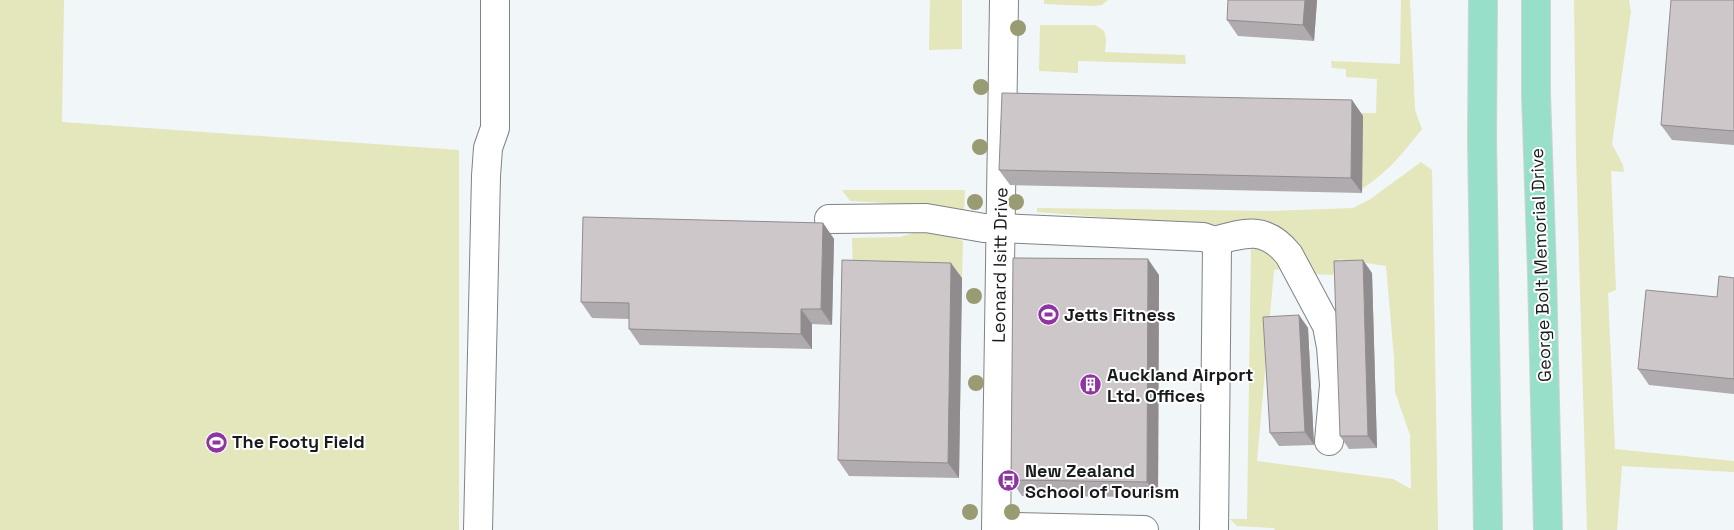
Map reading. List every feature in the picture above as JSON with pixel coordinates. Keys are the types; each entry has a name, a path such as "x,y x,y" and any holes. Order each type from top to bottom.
{"main road":[{"path":"1483,0 1482,139 1488,530"},
{"name":"George Bolt Memorial Drive","path":"1536,0 1536,94 1548,530"}],"street":[{"path":"478,530 486,176 488,148 495,128 495,0"},
{"name":"Leonard Isitt Drive","path":"1004,0 1000,228 1005,528"},
{"path":"830,219 926,218 984,228 1204,237 1215,241 1238,235 1253,234 1270,237 1282,246 1289,255 1328,326 1334,385 1329,441"},
{"path":"1214,530 1217,246 1215,241"},
{"path":"1005,528 1129,530"}],"green space":[{"path":"0,0 64,0 62,122 459,150 459,530 0,530"},
{"path":"930,0 962,0 962,49 929,50"},
{"path":"1044,0 1108,0 1102,5 1093,6 1044,4"},
{"path":"1401,0 1410,0 1415,110 1422,129 1387,169 1362,189 1363,116 1361,113 1376,113 1377,79 1346,77 1346,69 1332,68 1331,61 1400,64"},
{"path":"1574,0 1629,0 1631,11 1612,144 1623,165 1624,172 1611,171 1616,290 1608,293 1615,449 1734,461 1734,472 1622,466 1617,530 1587,530 1576,155"},
{"path":"1040,25 1095,25 1103,30 1105,34 1105,52 1185,55 1186,64 1078,61 1078,73 1039,71"},
{"path":"1421,162 1432,170 1438,530 1275,530 1274,528 1237,526 1230,519 1247,519 1251,248 1232,247 1252,241 1273,259 1281,269 1274,270 1257,461 1393,479 1411,489 1410,435 1395,392 1386,266 1339,259 1333,275 1311,274 1273,231 1037,212 1037,208 1272,211 1353,208 1369,200"},
{"path":"842,190 965,190 964,212 921,206 850,201"},
{"path":"920,231 934,231 963,241 962,278 853,276 852,238 900,237"}],"building":[{"path":"1228,0 1305,0 1303,25 1227,20"},
{"path":"1671,0 1734,0 1734,131 1661,125"},
{"path":"1002,93 1352,100 1351,178 999,170"},
{"path":"583,217 823,223 821,309 801,309 801,334 629,329 629,303 581,302"},
{"name":"Auckland Airport Ltd. Offices","path":"1013,258 1148,259 1147,482 1011,480"},
{"path":"842,260 951,263 948,463 838,460"},
{"path":"1363,260 1368,436 1340,436 1334,261"},
{"path":"1719,276 1734,278 1734,379 1638,369 1646,290 1717,297"},
{"path":"1299,315 1305,432 1270,433 1263,317"}],"place":[{"name":"Jetts Fitness","path":"1048,315"},
{"name":"Auckland Airport Ltd. Offices","path":"1091,385"},
{"name":"The Footy Field","path":"216,442"},
{"name":"New Zealand School of Tourism","path":"1009,481"}]}
